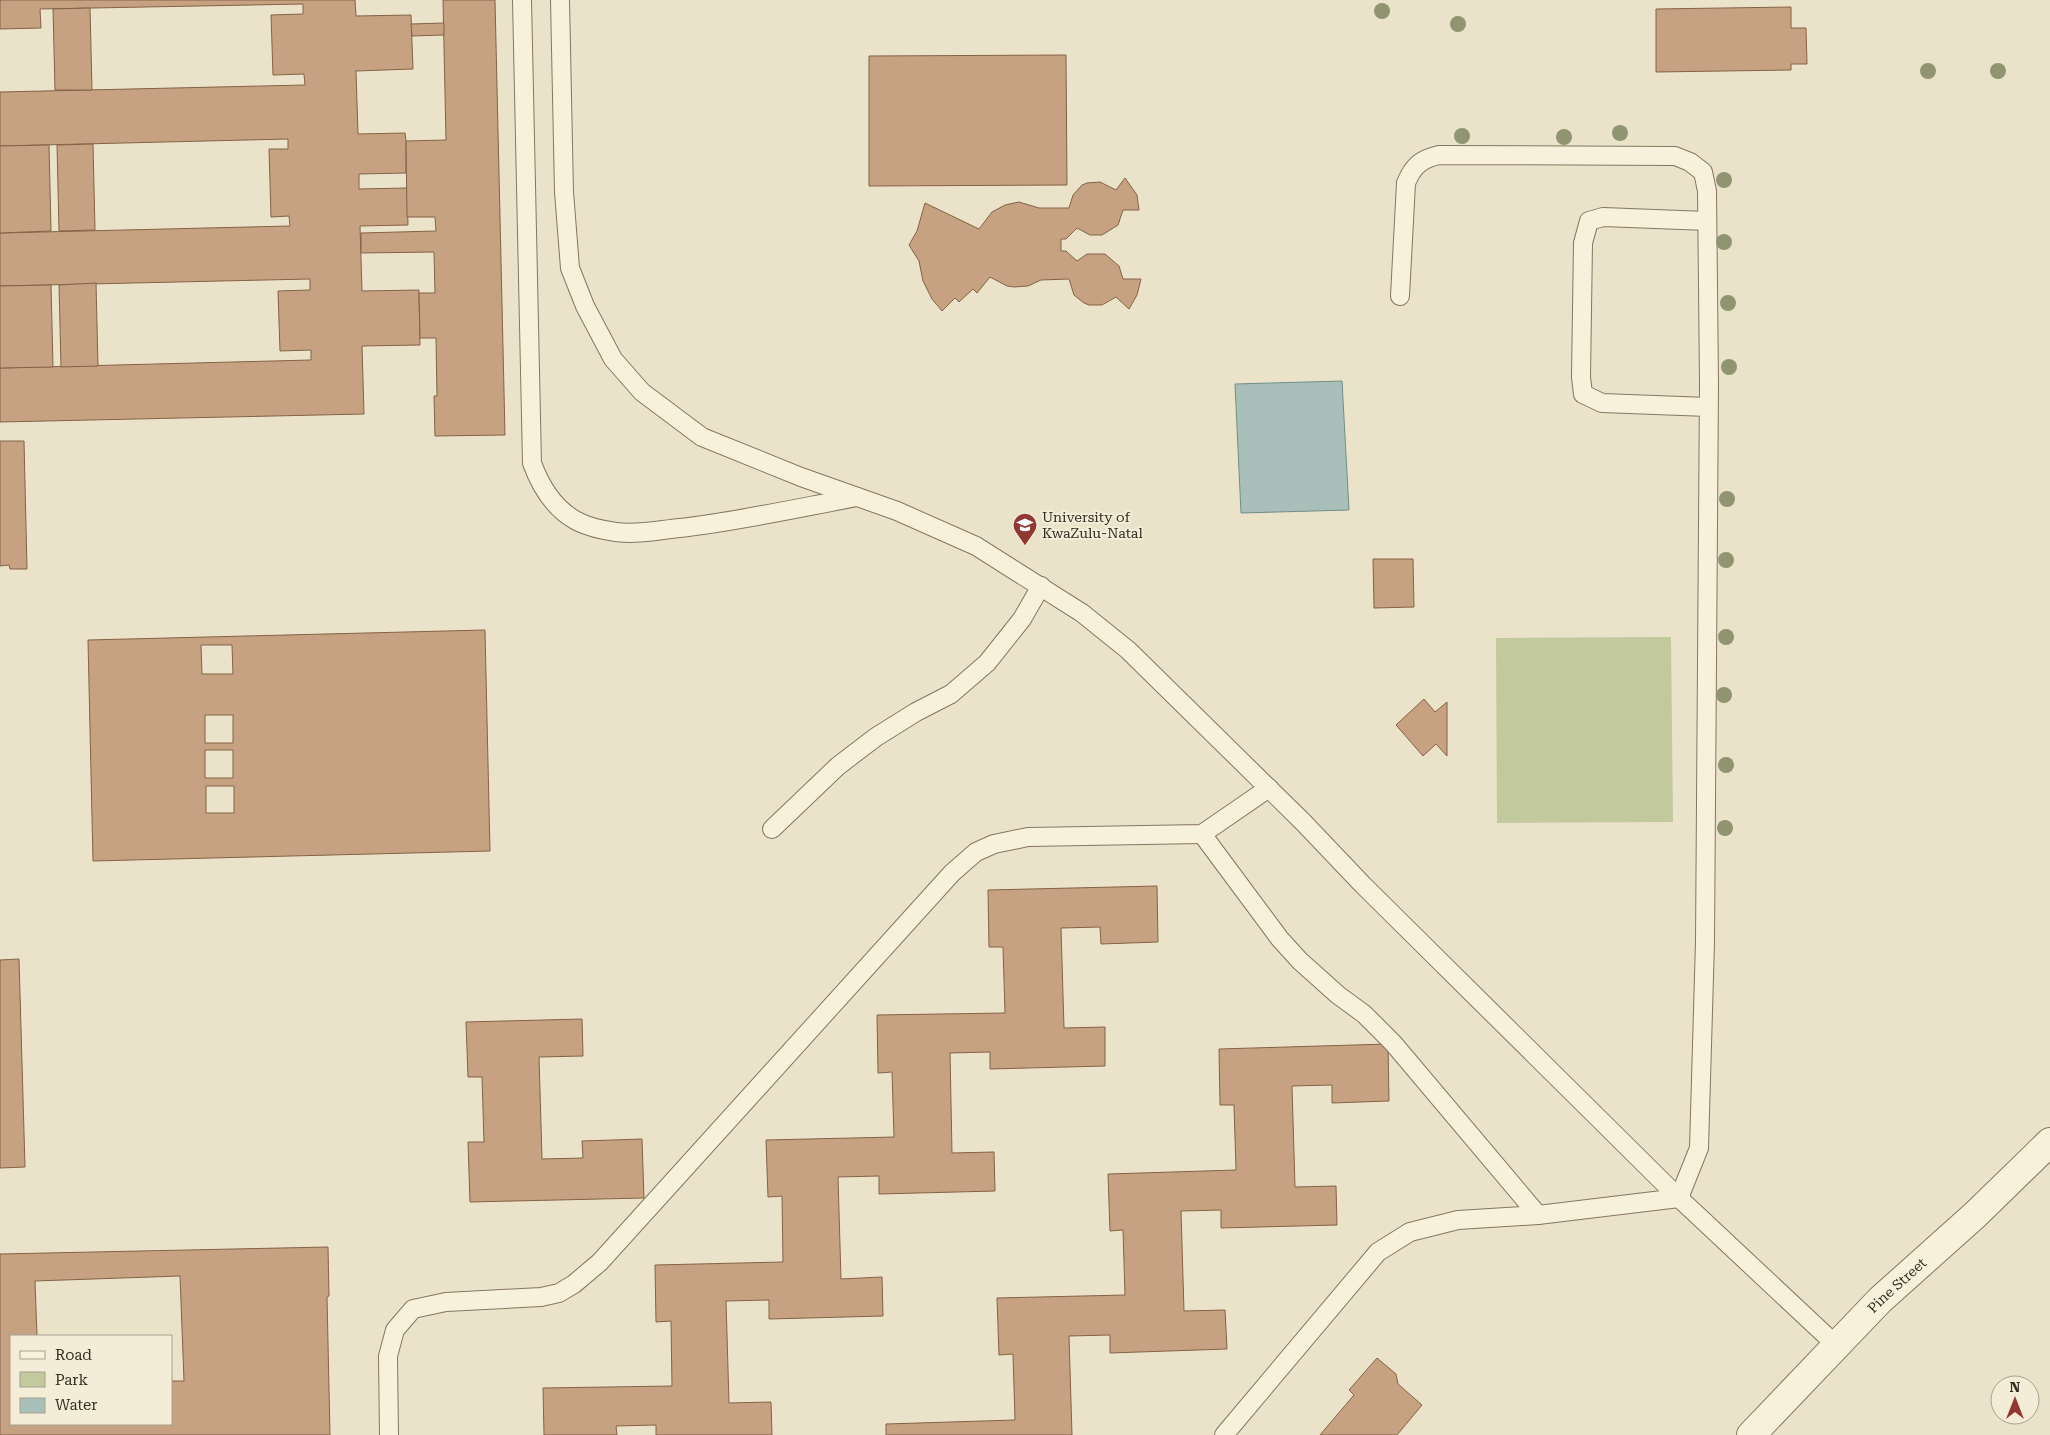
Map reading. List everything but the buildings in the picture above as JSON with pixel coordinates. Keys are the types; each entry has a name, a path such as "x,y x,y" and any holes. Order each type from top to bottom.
{"street":[{"name":"Pine Street","path":"1750,1435 1880,1300 1975,1215 2050,1142"}],"lane":[{"path":"522,0 532,464 545,491 560,509 575,520 597,528 617,532 638,532 724,522 858,497"},
{"path":"560,0 564,192 570,268 585,306 613,359 642,392 702,437 793,474 897,511 976,546 1082,614 1128,650 1269,788 1370,892 1679,1198 1836,1346"},
{"path":"1400,296 1406,183 1412,169 1424,158 1439,155 1675,156 1690,162 1703,172 1707,191 1708,407 1705,942 1699,1148 1679,1198"},
{"path":"1707,221 1602,217 1589,221 1583,243 1581,377 1583,394 1602,403 1708,407"},
{"path":"772,829 838,766 900,722 952,694 986,663 1022,618 1041,586"},
{"path":"389,1435 388,1356 395,1330 413,1309 446,1302 541,1297 559,1293 574,1284 600,1262 952,873 976,852 994,844 1028,837 1202,834 1269,788"},
{"path":"1202,834 1300,961 1338,995 1364,1014 1393,1042 1538,1215"},
{"path":"1224,1435 1378,1252 1410,1232 1458,1220 1538,1215 1679,1198"}],"green space":[{"path":"1671,637 1673,822 1497,823 1496,638"}],"water":[{"path":"1342,381 1349,510 1241,513 1235,384"}],"place":[{"name":"University of KwaZulu-Natal","path":"1025,546"}]}
